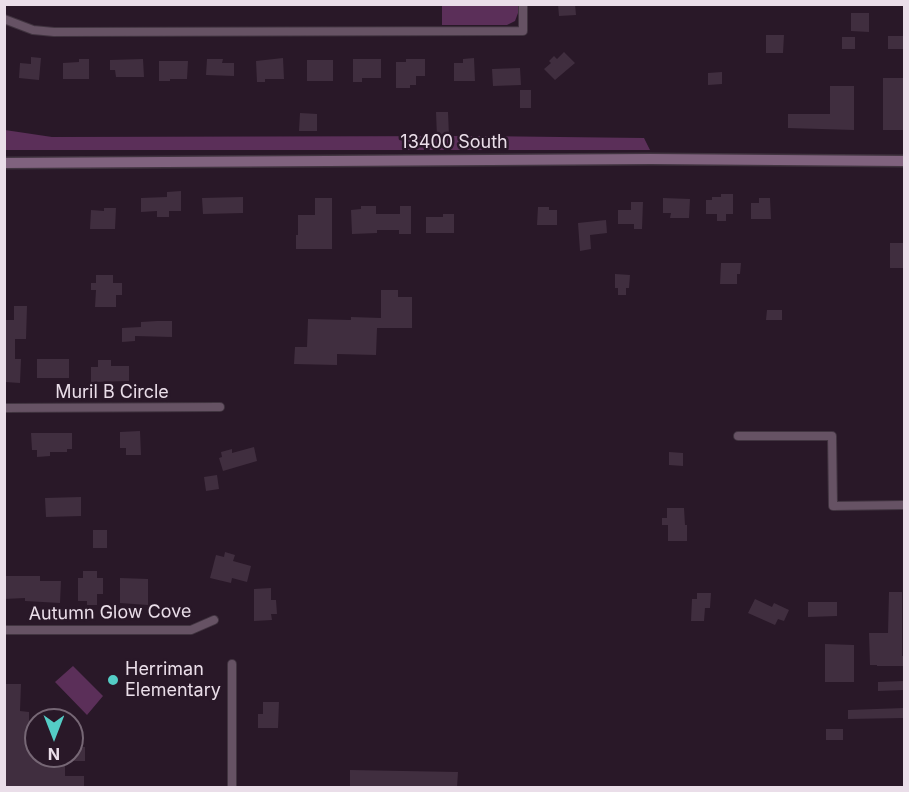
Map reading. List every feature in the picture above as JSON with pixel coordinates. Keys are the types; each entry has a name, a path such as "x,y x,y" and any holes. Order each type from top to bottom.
{"main road":[{"name":"13400 South","path":"4,162 651,159 904,161"}],"street":[{"path":"4,19 33,30 54,32 523,31 523,4"},
{"name":"Muril B Circle","path":"4,408 220,407"},
{"path":"738,436 832,436 833,506 904,505"},
{"name":"Autumn Glow Cove","path":"4,630 191,630 214,620"},
{"path":"232,664 232,788"}],"shaded area":[{"path":"442,5 518,5 518,13 515,21 507,25 442,25"},
{"path":"5,130 52,137 644,138 650,150 5,150"},
{"path":"73,666 103,696 87,715 84,708 80,708 55,682"}],"building":[{"path":"558,4 575,4 576,15 559,16"},
{"path":"851,13 869,13 869,32 851,31"},
{"path":"766,35 784,35 783,53 766,53"},
{"path":"888,36 904,36 904,49 888,49"},
{"path":"842,37 855,37 855,49 842,49"},
{"path":"564,52 575,63 555,80 544,69 551,63 549,61 554,56 557,59"},
{"path":"31,57 41,58 39,80 19,78 20,63 31,64"},
{"path":"283,58 284,79 265,79 265,82 257,82 256,61"},
{"path":"474,58 475,81 454,81 454,63 463,63 463,59"},
{"path":"79,59 89,59 89,79 63,79 63,63 79,62"},
{"path":"143,59 144,77 116,77 115,70 110,70 110,60"},
{"path":"207,59 223,59 222,63 234,63 234,76 206,75"},
{"path":"353,59 381,59 381,78 362,78 362,82 353,82"},
{"path":"406,59 425,59 425,76 416,76 416,85 410,85 410,88 396,88 396,62 406,62"},
{"path":"307,60 333,60 333,81 307,81"},
{"path":"159,61 188,61 187,79 159,81"},
{"path":"520,68 521,85 493,86 492,69"},
{"path":"722,72 722,84 708,85 708,73"},
{"path":"883,78 904,78 904,130 883,130"},
{"path":"830,86 854,86 854,130 788,128 788,114 830,114"},
{"path":"520,90 531,90 531,108 520,108"},
{"path":"436,112 448,112 449,136 437,137"},
{"path":"300,113 317,114 317,131 299,131"},
{"path":"181,191 181,211 169,211 169,217 157,217 157,211 141,212 141,198 167,197 167,192"},
{"path":"721,194 733,194 733,214 726,214 726,221 717,221 717,214 706,214 706,200 721,197"},
{"path":"243,197 243,213 203,214 202,198"},
{"path":"315,198 332,198 332,249 296,249 298,215 315,215"},
{"path":"663,198 690,199 689,218 670,218 671,213 663,213"},
{"path":"759,198 770,198 771,219 751,219 751,203 759,203"},
{"path":"631,202 643,202 642,229 634,229 634,224 618,224 618,210 631,210"},
{"path":"361,206 376,206 376,214 400,214 400,206 411,206 411,234 399,234 399,230 377,230 377,233 352,234 351,210 361,209"},
{"path":"538,207 557,210 557,225 537,225"},
{"path":"104,208 116,208 115,229 90,229 91,210 104,211"},
{"path":"443,214 454,214 454,233 426,233 426,217 443,217"},
{"path":"606,220 607,233 590,235 591,249 580,251 578,223"},
{"path":"890,243 903,243 903,268 890,268"},
{"path":"721,263 741,263 740,274 737,274 737,284 720,284"},
{"path":"615,274 630,275 626,295 618,295 618,288 615,288"},
{"path":"96,275 113,275 113,283 122,283 122,295 116,295 116,307 95,307 96,290 91,290 91,283 96,283"},
{"path":"381,290 398,290 398,297 412,297 412,328 377,328 376,355 337,354 337,365 294,364 295,347 307,347 308,319 381,318"},
{"path":"14,306 27,306 26,339 15,339 15,359 21,359 20,383 5,382 4,320 14,320"},
{"path":"767,310 782,310 782,320 766,320"},
{"path":"172,321 172,337 135,336 135,341 122,342 122,328 141,327 141,322"},
{"path":"37,359 69,359 69,378 37,378"},
{"path":"98,360 111,360 111,366 129,366 129,381 91,382 91,367 98,367"},
{"path":"140,431 141,455 126,455 126,448 120,448 120,432"},
{"path":"31,433 72,433 72,449 67,449 67,452 50,452 50,456 37,457 37,450 32,450"},
{"path":"254,447 257,461 223,471 219,458 222,457 221,452 232,449 232,453"},
{"path":"669,452 683,453 683,466 669,465"},
{"path":"217,475 219,489 206,491 204,477"},
{"path":"81,497 81,516 46,517 45,498"},
{"path":"667,508 684,508 687,541 668,541 668,525 662,525 662,518 667,518"},
{"path":"93,530 107,530 107,548 93,548"},
{"path":"225,552 235,555 233,561 251,566 247,582 232,578 231,583 210,578 216,555 224,557"},
{"path":"83,571 97,571 97,578 103,578 103,594 97,594 97,605 87,605 87,601 78,601 78,578 83,578"},
{"path":"5,576 40,576 40,581 61,581 60,603 25,601 25,598 4,599"},
{"path":"120,578 148,579 148,605 120,603"},
{"path":"271,588 271,600 276,600 277,614 271,614 272,620 254,621 254,589"},
{"path":"889,592 902,592 904,666 870,665 869,633 888,633"},
{"path":"697,593 711,593 710,608 705,608 704,621 691,621 692,599 697,599"},
{"path":"755,599 772,607 774,603 789,610 784,621 778,619 775,625 748,613"},
{"path":"808,602 837,602 837,616 808,617"},
{"path":"825,644 854,645 854,682 825,682"},
{"path":"904,681 904,690 878,691 878,682"},
{"path":"6,684 21,684 20,711 24,711 24,768 65,768 65,776 84,776 84,788 4,788 4,705 6,705"},
{"path":"263,702 279,702 278,728 258,728 258,714 263,714"},
{"path":"904,708 904,718 848,719 848,710"},
{"path":"826,729 843,729 843,740 826,740"},
{"path":"350,770 458,772 457,788 350,788"}],"place":[{"name":"Herriman Elementary","path":"113,680"}]}
